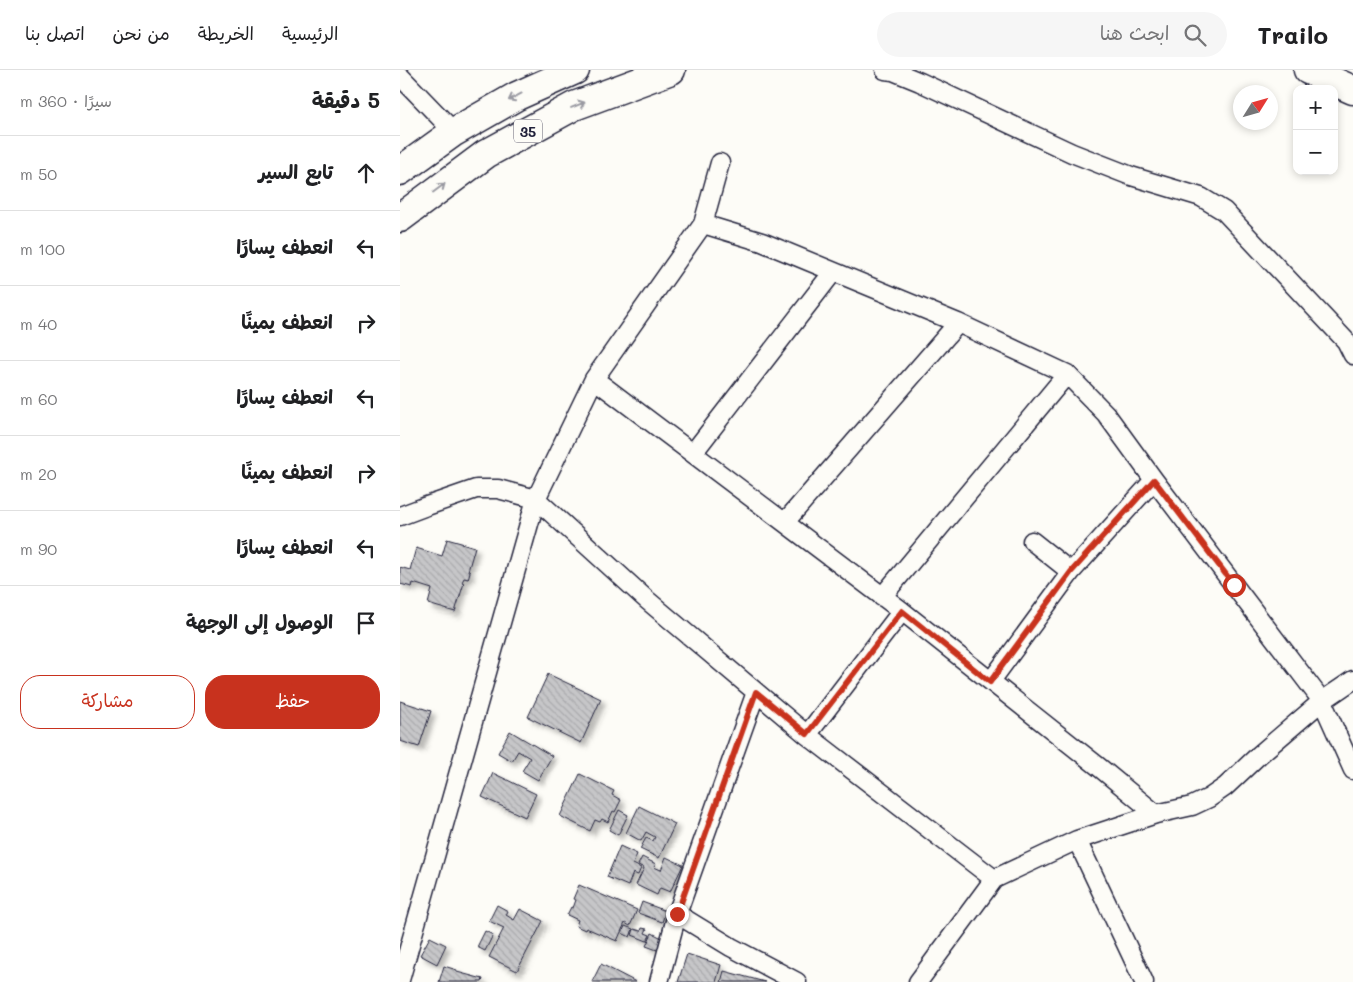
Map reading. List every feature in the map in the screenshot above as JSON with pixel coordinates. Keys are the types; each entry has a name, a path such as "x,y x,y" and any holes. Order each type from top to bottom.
{"highway":[{"name":"35","path":"400,172 454,132 517,96 575,70"},
{"name":"35","path":"400,218 486,154 574,106 671,70"},
{"path":"1308,70 1353,90"}],"street":[{"path":"885,70 893,71 920,82 1080,156 1131,176 1201,197 1224,210 1346,341 1353,354"},
{"path":"400,76 454,132"},
{"path":"400,980 536,499 594,378 704,224 720,162"},
{"path":"704,224 762,242 958,323 1067,374 1106,414 1322,702 1353,770"},
{"path":"693,453 833,272"},
{"path":"786,522 958,323"},
{"path":"882,597 1067,374"},
{"path":"594,378 902,611 1156,814"},
{"path":"990,682 1071,572 1154,480"},
{"path":"400,516 476,489 498,489 536,499 647,600 756,692 807,734 994,879"},
{"path":"1032,541 1071,572"},
{"path":"807,734 902,611"},
{"path":"918,982 994,879 1077,840 1156,814 1192,806 1225,787 1322,702 1353,680"},
{"path":"659,982 677,914 756,692"},
{"path":"1077,840 1144,982"},
{"path":"677,914 731,947 797,982"}],"building":[{"path":"447,539 475,547 468,571 470,572 468,579 464,578 462,582 464,583 455,612 428,604 432,589 413,583 412,587 400,584 400,567 410,570 416,548 442,556"},
{"path":"548,674 601,699 581,743 528,717"},
{"path":"400,701 431,711 419,747 400,741"},
{"path":"510,731 552,756 538,780 522,771 530,758 518,751 512,761 498,753"},
{"path":"493,773 536,794 525,817 482,797"},
{"path":"580,774 614,791 612,795 621,800 608,822 602,819 600,822 595,820 590,831 560,816"},
{"path":"639,806 675,824 659,858 640,849 646,838 653,841 655,837 646,832 641,841 626,833"},
{"path":"619,810 628,815 618,835 609,830"},
{"path":"620,846 637,854 633,864 641,868 638,875 633,873 628,886 607,877"},
{"path":"642,857 656,864 654,867 661,870 666,857 683,865 670,892 660,888 657,895 636,885 644,868 638,865"},
{"path":"579,885 637,910 630,926 625,923 617,941 586,928 585,930 576,926 578,920 567,915 571,907 573,908 576,900 573,899"},
{"path":"642,902 666,911 662,922 638,913"},
{"path":"497,905 508,911 506,915 514,920 520,909 543,921 517,971 489,957 504,928 489,921"},
{"path":"625,926 633,929 630,937 622,933"},
{"path":"642,928 647,929 645,933 650,935 647,941 632,935 634,929 641,931"},
{"path":"485,931 493,935 485,951 477,947"},
{"path":"652,933 662,938 657,950 646,946"},
{"path":"430,937 446,945 437,964 420,955"},
{"path":"687,954 721,965 716,982 678,982"},
{"path":"601,964 636,982 592,982"},
{"path":"444,966 457,970 457,972 483,979 482,982 439,982"},
{"path":"724,971 765,982 721,982"}],"route":[{"path":"677,914 756,692 807,734 902,611 990,682 1071,572 1154,480 1234,585"}]}
